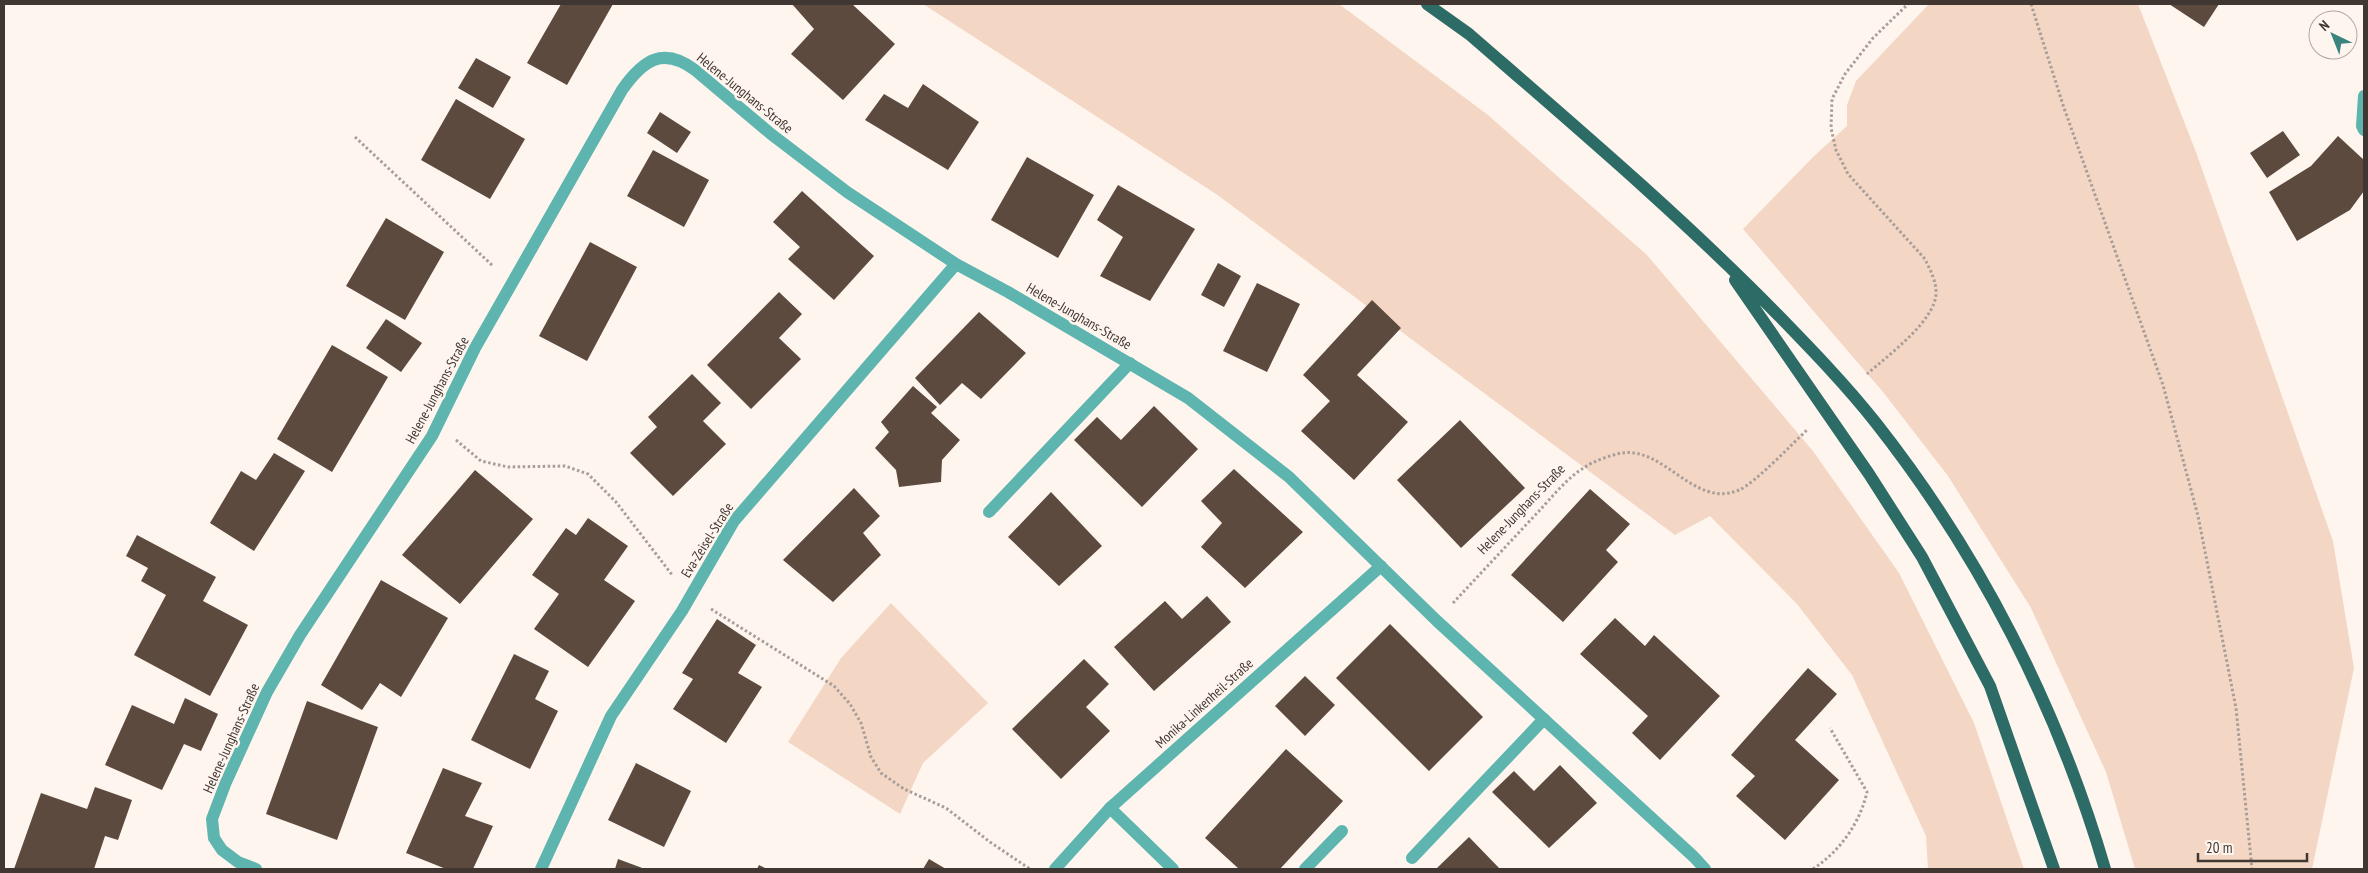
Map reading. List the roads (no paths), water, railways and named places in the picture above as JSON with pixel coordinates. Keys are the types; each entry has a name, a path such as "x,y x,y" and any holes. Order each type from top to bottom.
{"main road":[{"path":"1426,4 1469,34 1717,253 1815,353 1874,421 1918,477 1963,547 2002,614 2033,679 2083,798 2105,869"},
{"path":"1717,253 1922,556 1990,686 2053,868"}],"street":[{"name":"Helene-Junghans-Straße","path":"256,869 222,850 214,838 212,819 226,782 267,692 300,635 438,424 475,348 622,90 633,74 645,64 660,58 671,57 682,61 695,70 771,134 847,192 956,264 1008,292 1188,398 1289,477 1437,621 1705,869"},
{"path":"2364,96 2362,126 2364,130"},
{"name":"Eva-Zeisel-Straße","path":"541,869 611,716 690,596 734,521 956,264"},
{"path":"989,512 1130,364"},
{"name":"Monika-Linkenheil-Straße","path":"1054,869 1110,808 1381,566"},
{"path":"1412,858 1544,719"},
{"path":"1110,808 1174,869"},
{"path":"1305,869 1342,831"}]}
